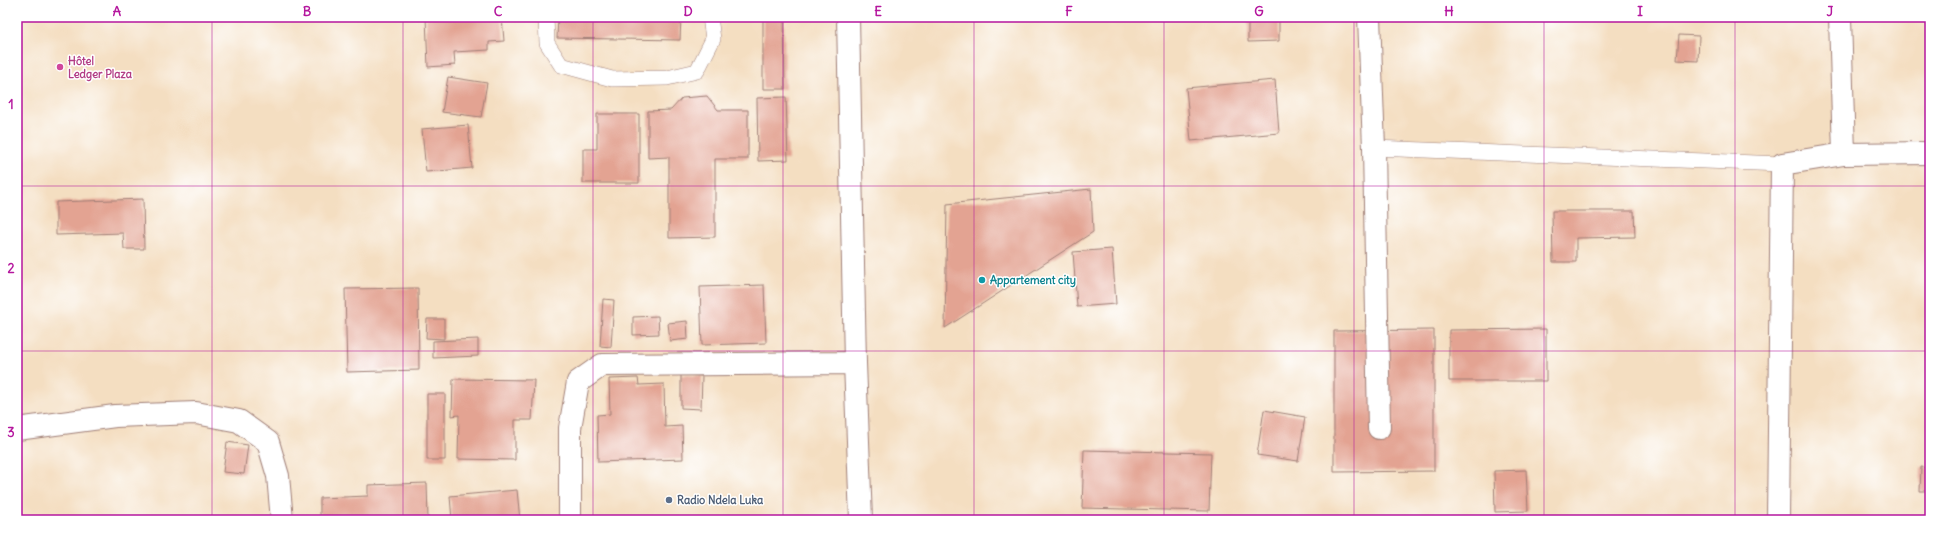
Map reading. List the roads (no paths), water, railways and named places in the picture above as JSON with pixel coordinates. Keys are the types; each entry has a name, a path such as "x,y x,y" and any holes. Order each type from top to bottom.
{"street":[{"path":"848,17 854,362 861,520"},
{"path":"1369,17 1374,148 1379,428"},
{"path":"1840,17 1844,154"},
{"path":"1778,520 1782,164 1844,154 1930,153"},
{"path":"570,520 570,428 578,382 602,365 854,362"},
{"path":"17,429 115,416 196,413 239,421 268,442 278,476 282,520"}],"lane":[{"path":"546,17 547,43 561,65 612,79 666,78 697,71 713,39 710,17"},
{"path":"1374,148 1782,164"}],"place":[{"name":"Hôtel Ledger Plaza","path":"60,67"},
{"name":"Appartement city","path":"982,280"},
{"name":"Radio Ndela Luka","path":"669,500"}]}
